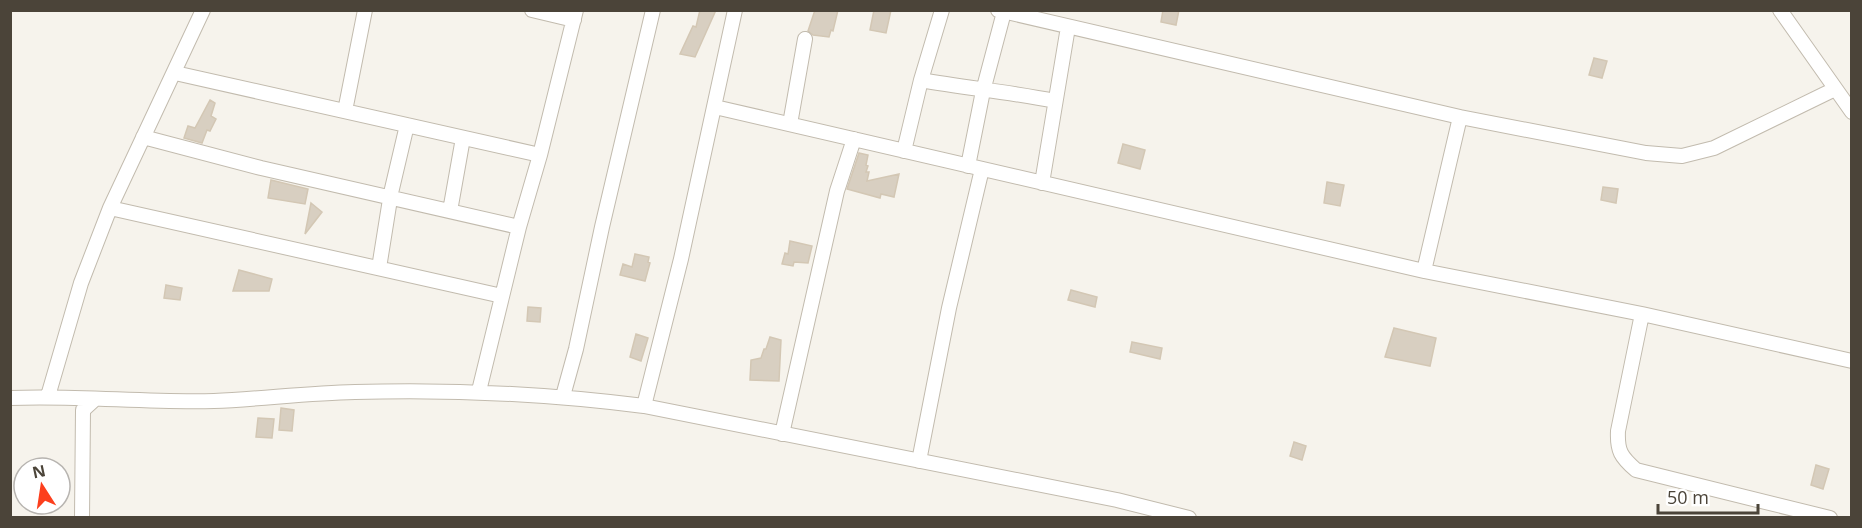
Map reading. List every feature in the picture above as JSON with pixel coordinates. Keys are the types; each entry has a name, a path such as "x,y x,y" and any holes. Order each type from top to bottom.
{"street":[{"path":"48,396 81,283 110,208 203,10"},
{"path":"345,111 365,10"},
{"path":"479,391 519,227 540,155 575,15 532,10"},
{"path":"563,396 576,349 607,204 653,10"},
{"path":"644,406 681,259 735,10"},
{"path":"904,151 921,80 942,10"},
{"path":"1780,10 1851,112"},
{"path":"919,461 975,167 983,91 1001,11 1460,117 1646,153 1682,156 1714,148 1836,89"},
{"path":"1042,183 1068,27"},
{"path":"790,124 805,39"},
{"path":"175,73 540,155"},
{"path":"921,80 1054,101"},
{"path":"715,107 1424,271 1642,314 1851,361"},
{"path":"1424,271 1460,117"},
{"path":"379,268 406,125"},
{"path":"142,137 261,168 519,227"},
{"path":"450,211 463,138"},
{"path":"782,434 837,191 854,139"},
{"path":"110,208 502,296"},
{"path":"1642,314 1618,431 1617,446 1623,459 1636,470 1830,518"},
{"path":"10,398 48,396 213,401 354,392 479,391 563,396 644,406 1117,500 1189,518"},
{"path":"82,518 83,410 95,399"}],"building":[{"path":"700,10 716,10 695,57 680,54 693,26 696,27"},
{"path":"815,10 838,10 833,31 831,30 829,37 813,35 808,31"},
{"path":"874,10 891,10 886,33 870,30"},
{"path":"1163,10 1179,10 1176,25 1161,22"},
{"path":"1594,58 1607,61 1602,78 1589,75"},
{"path":"210,100 215,103 211,116 216,119 210,131 207,130 202,143 184,138 188,126 195,128"},
{"path":"1123,144 1145,150 1140,169 1118,163"},
{"path":"859,153 868,155 867,181 899,174 894,197 881,194 880,198 847,189"},
{"path":"271,180 308,189 305,204 268,198"},
{"path":"1327,182 1344,185 1340,206 1324,203"},
{"path":"1603,187 1618,189 1616,203 1601,200"},
{"path":"311,203 322,212 305,234"},
{"path":"790,241 812,246 808,263 794,262 793,266 782,264 785,253 788,254"},
{"path":"635,254 649,257 648,262 650,263 645,281 620,275 623,264 632,267"},
{"path":"239,270 272,279 269,291 233,291"},
{"path":"166,285 182,288 180,300 164,298"},
{"path":"1071,290 1097,297 1095,307 1068,300"},
{"path":"528,307 541,308 540,322 527,321"},
{"path":"1394,328 1436,338 1430,366 1385,357"},
{"path":"636,334 648,338 641,361 630,357"},
{"path":"770,337 781,340 779,381 750,380 751,360 761,358"},
{"path":"1132,342 1162,348 1160,359 1130,352"},
{"path":"281,408 294,410 292,431 279,430"},
{"path":"258,418 274,419 272,438 256,437"},
{"path":"1294,442 1306,446 1302,460 1290,456"},
{"path":"1816,465 1829,469 1823,489 1811,485"}]}
